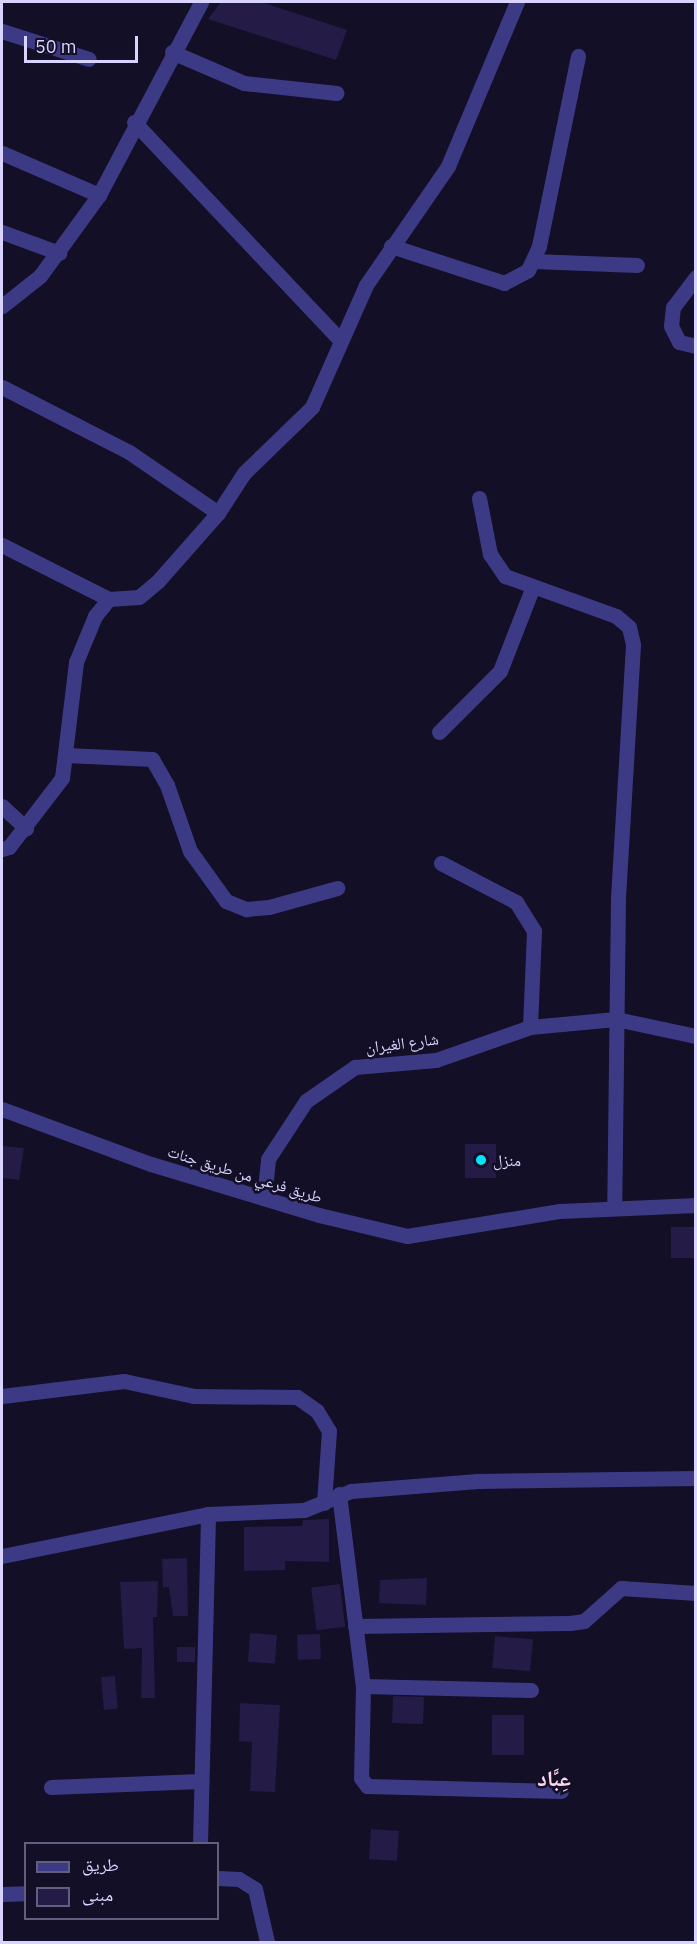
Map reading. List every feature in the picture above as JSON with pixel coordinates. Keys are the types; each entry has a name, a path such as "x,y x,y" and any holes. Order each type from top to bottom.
{"street":[{"path":"2,306 24,292 59,253 99,195 134,122 201,2"},
{"path":"2,545 109,599 139,597 218,513 244,473 312,407 340,340 391,246 448,166 517,2"},
{"path":"2,31 89,59"},
{"path":"172,52 244,83 336,93"},
{"path":"391,246 504,283 519,279 533,261 578,57"},
{"path":"134,122 340,340"},
{"path":"2,153 99,195"},
{"path":"2,232 59,253"},
{"path":"533,261 637,265"},
{"path":"696,277 673,307 671,326 679,342 696,346"},
{"path":"2,387 129,453 218,513"},
{"path":"479,498 490,554 505,576 532,589 616,615 629,627 633,645 616,1018 614,1206"},
{"path":"439,732 500,671 532,589"},
{"path":"2,865 5,848 26,828 62,778 81,644 109,599"},
{"path":"66,755 152,759 167,785 190,851 226,901 246,909 269,907 336,888"},
{"path":"2,806 26,828"},
{"path":"441,863 516,902 534,931 530,1027"},
{"name":"شارع الغيران","path":"264,1198 268,1159 306,1101 355,1067 436,1060 530,1027 616,1018 696,1036"},
{"name":"طريق فرعي من طريق جنات","path":"2,1109 151,1164 264,1198 406,1236 484,1220 614,1206 696,1205"},
{"path":"2,1396 124,1381 194,1396 297,1397 317,1411 329,1431 324,1503"},
{"path":"2,1556 208,1514 286,1512 324,1503 339,1494 478,1481 696,1478"},
{"path":"339,1494 363,1686 361,1778 368,1786 561,1791"},
{"path":"200,1842 208,1514"},
{"path":"355,1626 570,1623 584,1621 621,1588 696,1593"},
{"path":"363,1686 531,1690"},
{"path":"51,1787 201,1781"},
{"path":"219,1878 239,1879 255,1889 267,1942"},
{"path":"2,1894 24,1893"}],"building":[{"path":"221,2 261,2 347,30 336,60 208,19"},
{"name":"منزل","path":"465,1144 496,1144 496,1178 465,1178"},
{"path":"2,1146 24,1148 19,1180 2,1178"},
{"path":"671,1227 696,1227 696,1258 671,1258"},
{"path":"329,1519 329,1562 285,1561 285,1570 244,1571 244,1527 302,1526 303,1520"},
{"path":"187,1558 188,1616 173,1616 169,1587 163,1587 162,1559"},
{"path":"427,1578 426,1605 379,1603 380,1580"},
{"path":"158,1581 157,1617 153,1617 155,1698 141,1698 142,1648 124,1649 120,1582"},
{"path":"340,1584 345,1627 316,1630 311,1588"},
{"path":"250,1633 277,1635 275,1664 248,1662"},
{"path":"320,1634 321,1659 298,1660 297,1635"},
{"path":"495,1636 533,1639 530,1671 492,1668"},
{"path":"177,1647 195,1647 195,1662 177,1662"},
{"path":"115,1676 118,1709 104,1710 101,1677"},
{"path":"393,1696 424,1697 423,1724 392,1723"},
{"path":"240,1703 280,1705 275,1792 250,1791 252,1742 239,1741"},
{"path":"492,1715 524,1715 524,1755 492,1755"},
{"path":"371,1829 399,1831 397,1861 369,1859"}],"place":[{"name":"منزل","path":"481,1160"}],"district":[{"name":"عِبَّاد","path":"554,1778"}]}
